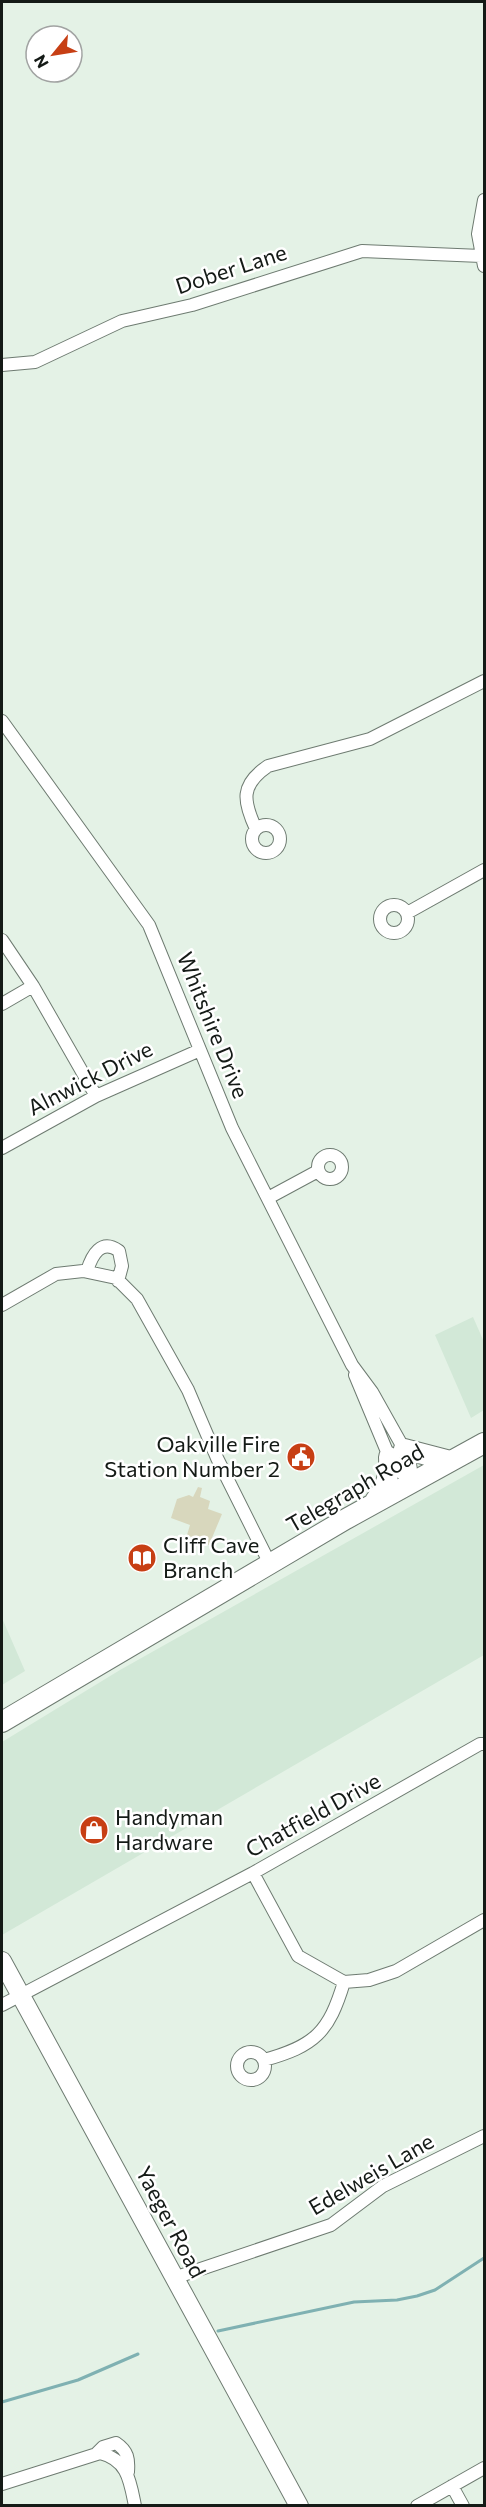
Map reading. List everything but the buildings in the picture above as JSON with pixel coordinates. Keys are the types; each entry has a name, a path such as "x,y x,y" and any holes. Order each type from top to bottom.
{"main road":[{"name":"Telegraph Road","path":"2,1722 270,1564 484,1443"},
{"path":"372,1505 386,1488 397,1453 450,1461"}],"street":[{"path":"483,261 478,221 484,200"},
{"name":"Dober Lane","path":"2,366 35,362 116,323 192,305 362,251 431,252 483,261"},
{"path":"256,829 245,801 248,788 256,775 268,766 370,739 484,681"},
{"name":"Whitshire Drive","path":"2,721 150,925 232,1128 352,1365 362,1396 397,1453 409,1458 413,1482"},
{"path":"407,913 484,870"},
{"path":"2,940 33,986 96,1096"},
{"path":"2,1004 33,986"},
{"name":"Alnwick Drive","path":"2,1148 96,1096 200,1050"},
{"path":"268,1198 318,1171"},
{"path":"87,1271 95,1251 104,1246 111,1246 119,1251 122,1266 118,1281"},
{"path":"2,1305 56,1274 87,1271 102,1273 118,1281 137,1299 184,1382 270,1564"},
{"name":"Whitshire Drive","path":"352,1365 372,1392 397,1453 393,1466 413,1482"},
{"name":"Chatfield Drive","path":"2,2005 253,1873 480,1744 484,1744"},
{"path":"253,1873 298,1956 344,1982 369,1980 396,1971 484,1920"},
{"name":"Yaeger Road","path":"2,1961 299,2505"},
{"path":"264,2060 308,2043 327,2025 344,1982"},
{"name":"Edelweis Lane","path":"174,2278 331,2225 383,2186 484,2136"},
{"path":"96,2454 103,2447 117,2443 124,2449 129,2460 128,2472 135,2505"},
{"path":"2,2484 96,2454 114,2456 128,2472"},
{"path":"417,2505 484,2468"},
{"path":"452,2486 463,2505"}],"shaded area":[{"path":"473,1317 484,1342 484,1410 471,1418 435,1335"},
{"path":"484,1465 484,1655 2,1935 2,1742 120,1670"},
{"path":"198,1487 202,1488 200,1497 210,1501 208,1509 222,1514 209,1545 187,1535 190,1525 171,1518 177,1499 189,1495 193,1497"},
{"path":"2,1618 25,1671 2,1685"}],"waterway":[{"path":"218,2331 354,2302 397,2300 417,2296 435,2290 484,2258"},
{"path":"2,2402 78,2380 138,2354"}],"place":[{"name":"Oakville Fire Station Number 2","path":"301,1457"},
{"name":"Cliff Cave Branch","path":"142,1558"},
{"name":"Handyman Hardware","path":"94,1830"}]}
